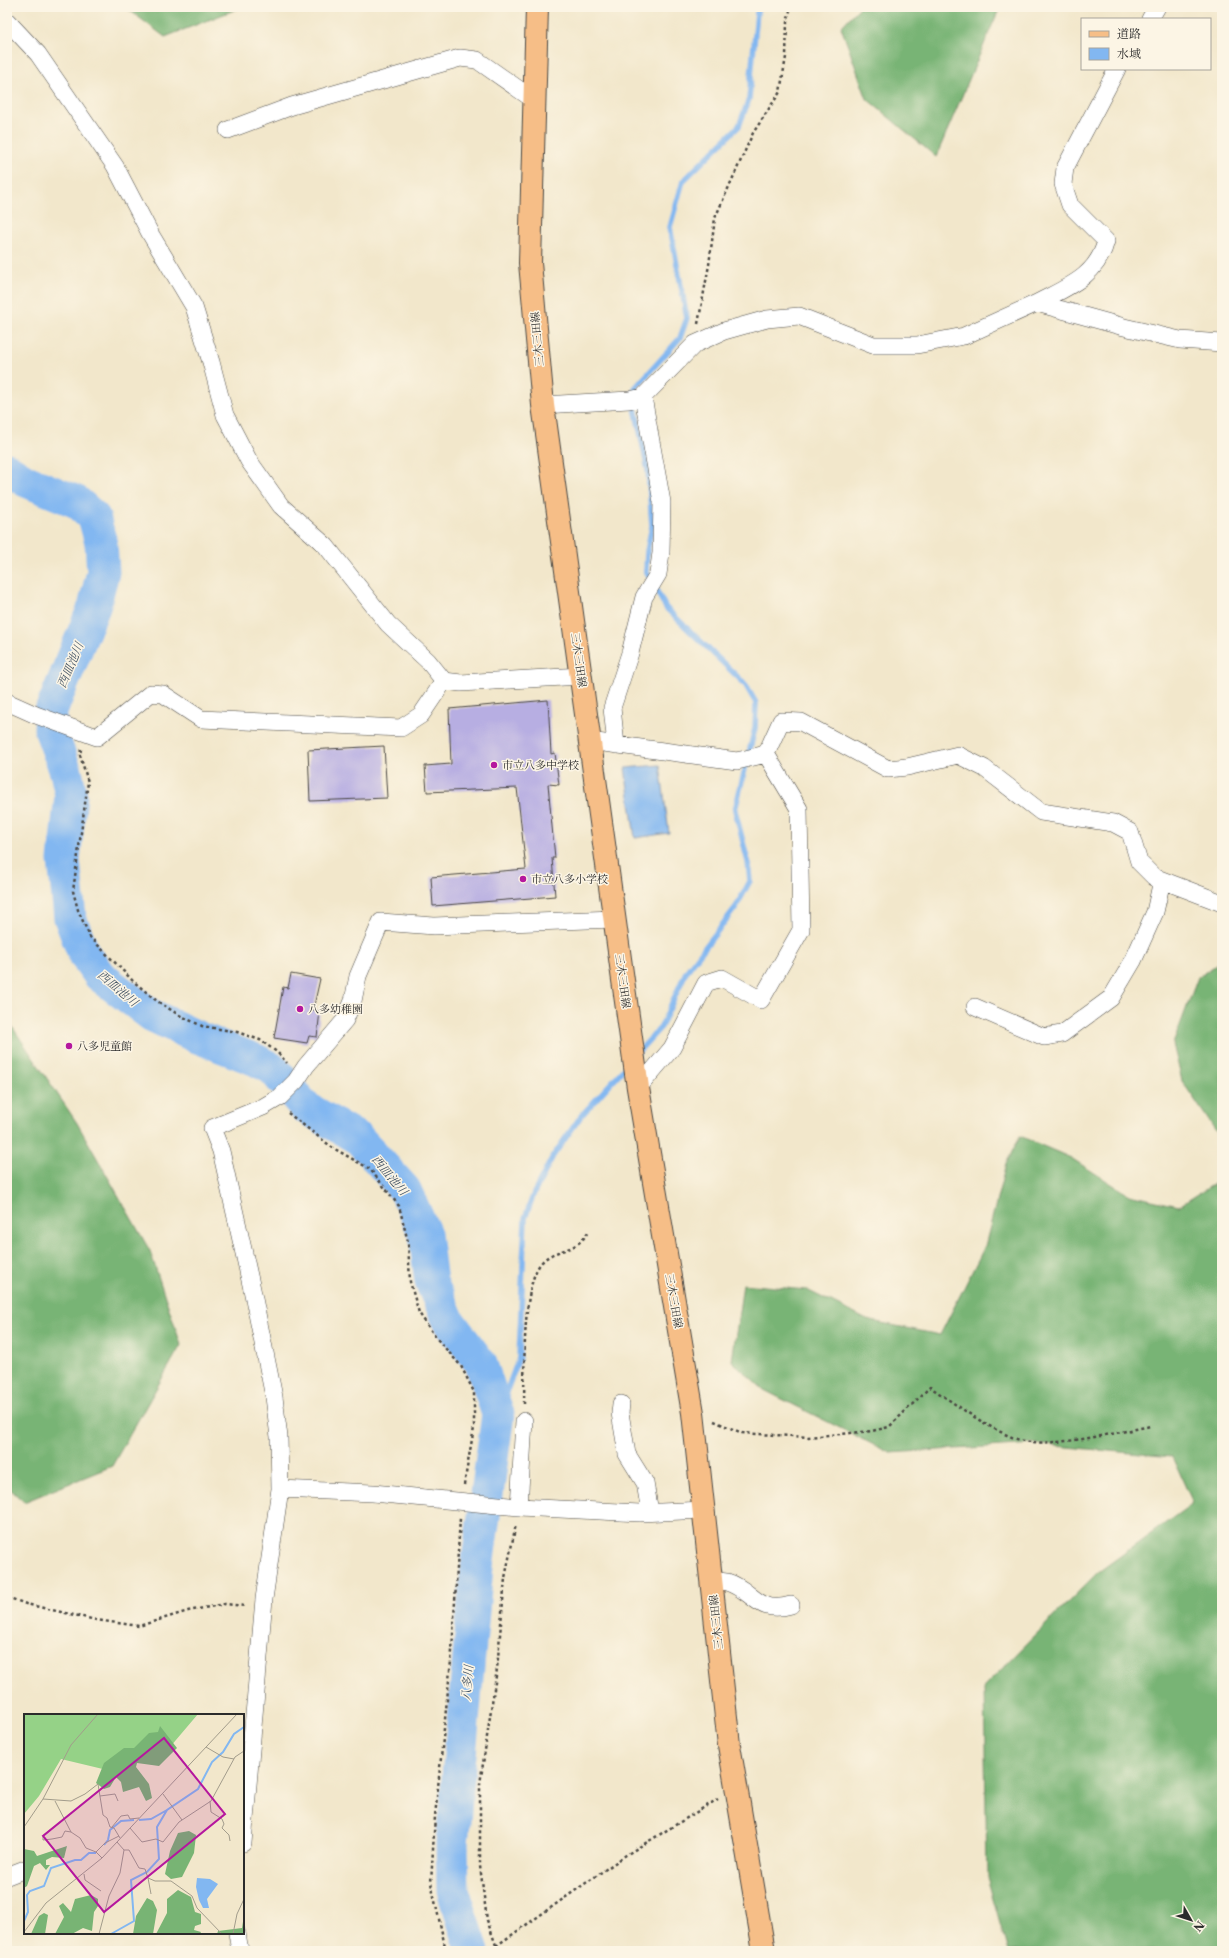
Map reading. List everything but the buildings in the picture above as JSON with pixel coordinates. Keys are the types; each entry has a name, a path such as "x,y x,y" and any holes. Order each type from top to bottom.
{"main road":[{"name":"三木三田線","path":"537,7 530,263 543,405 637,1081 693,1413 729,1745 764,1951"}],"street":[{"path":"1151,18 1158,7"},
{"path":"7,21 38,54 115,166 151,235 194,307 225,415 249,462 281,506 326,546 388,624 428,661 444,681 462,683 581,676"},
{"path":"228,130 292,106 460,58 477,60 534,100"},
{"path":"543,405 629,400 643,397 695,344 724,331 766,319 799,316 873,346 917,345 964,336 1037,303 1079,280 1093,269 1103,253 1106,241 1070,205 1063,184 1065,168 1116,70"},
{"path":"1037,303 1124,327 1180,340 1222,344"},
{"path":"616,745 612,708 630,653 644,597 658,574 661,553 662,502 643,397"},
{"path":"7,702 64,726 97,737 151,693 163,694 201,719 401,728 421,715 444,681"},
{"path":"766,754 781,722 800,722 888,769 907,767 958,755 984,768 1041,812 1113,824 1130,832 1139,862 1154,877 1222,903"},
{"path":"589,741 737,761 766,754"},
{"path":"637,1081 672,1048 706,983 722,978 760,1000 802,930 798,809 766,754"},
{"path":"975,1007 1044,1037 1062,1034 1111,998 1133,960 1155,912 1162,880"},
{"path":"244,1832 264,1608 280,1488 279,1437 274,1397 221,1151 212,1128 263,1107 280,1097 298,1079 345,1020 353,1000 358,976 381,922 434,926 614,919"},
{"path":"621,1404 620,1413 628,1454 645,1483 650,1512"},
{"path":"513,1507 524,1421"},
{"path":"280,1488 373,1493 469,1504 513,1507 650,1512 703,1510"},
{"path":"711,1580 727,1582 746,1593 765,1607 778,1609 791,1605"},
{"path":"7,1876 24,1869"},
{"path":"237,1934 240,1951"}],"path":[{"path":"695,344 709,265 715,218 753,133 780,92 786,57 787,22 792,7"},
{"path":"82,732 80,755 88,782 73,891 78,910 90,937 133,981 157,1002 202,1026 238,1032 260,1040 277,1052 298,1079"},
{"path":"524,1421 528,1297 536,1269 544,1260 577,1246 585,1238 589,1230"},
{"path":"693,1413 742,1433 808,1437 872,1432 889,1427 930,1387 977,1418 1016,1439 1050,1444 1151,1426"},
{"path":"498,1951 487,1920 480,1866 480,1784 497,1669 513,1507"},
{"path":"7,1597 26,1604 96,1620 139,1626 188,1611 225,1604 264,1608"},
{"path":"496,1946 626,1855 714,1801 737,1792"}],"green space":[{"path":"125,7 242,7 165,37"},
{"path":"860,7 1000,7 936,157 867,99 841,27"},
{"path":"1222,961 1222,1140 1182,1081 1173,1044 1198,977"},
{"path":"7,1019 77,1123 150,1251 181,1345 112,1466 24,1502 7,1486"},
{"path":"1020,1136 1071,1158 1129,1195 1179,1206 1219,1181 1222,1169 1222,1951 1008,1951 987,1877 984,1687 1097,1573 1193,1503 1172,1457 1035,1444 890,1453 764,1390 732,1361 743,1284 807,1290 867,1320 940,1335 985,1246 1006,1164"}],"water":[{"path":"660,765 669,833 635,838 625,768"}],"waterway":[{"path":"639,1051 661,1027 686,972 736,907 750,881 748,862 735,810 755,728 756,703 745,684 666,608 646,571 647,551 652,526 648,470 635,408 635,388 680,338 687,318 670,227 683,181 739,126 749,99 757,12 759,7"},
{"name":"西皿池川","path":"7,469 26,481 77,502 94,517 101,543 103,572 94,607 51,711 50,729 66,772 71,795 64,860 70,918 84,954 100,976 151,1015 197,1037 256,1060 273,1069 305,1107 359,1139 405,1190 425,1234 431,1282 449,1321 481,1364 498,1414 477,1567 452,1844 453,1890 473,1951"},
{"path":"498,1414 519,1358 525,1218 534,1193 553,1156 581,1116 628,1064"}],"place":[{"name":"市立八多中学校","path":"494,765"},
{"name":"市立八多小学校","path":"523,879"},
{"name":"八多幼稚園","path":"300,1009"},
{"name":"八多児童館","path":"69,1046"}],"water label":[{"name":"八多川","path":"467,1683"}]}
